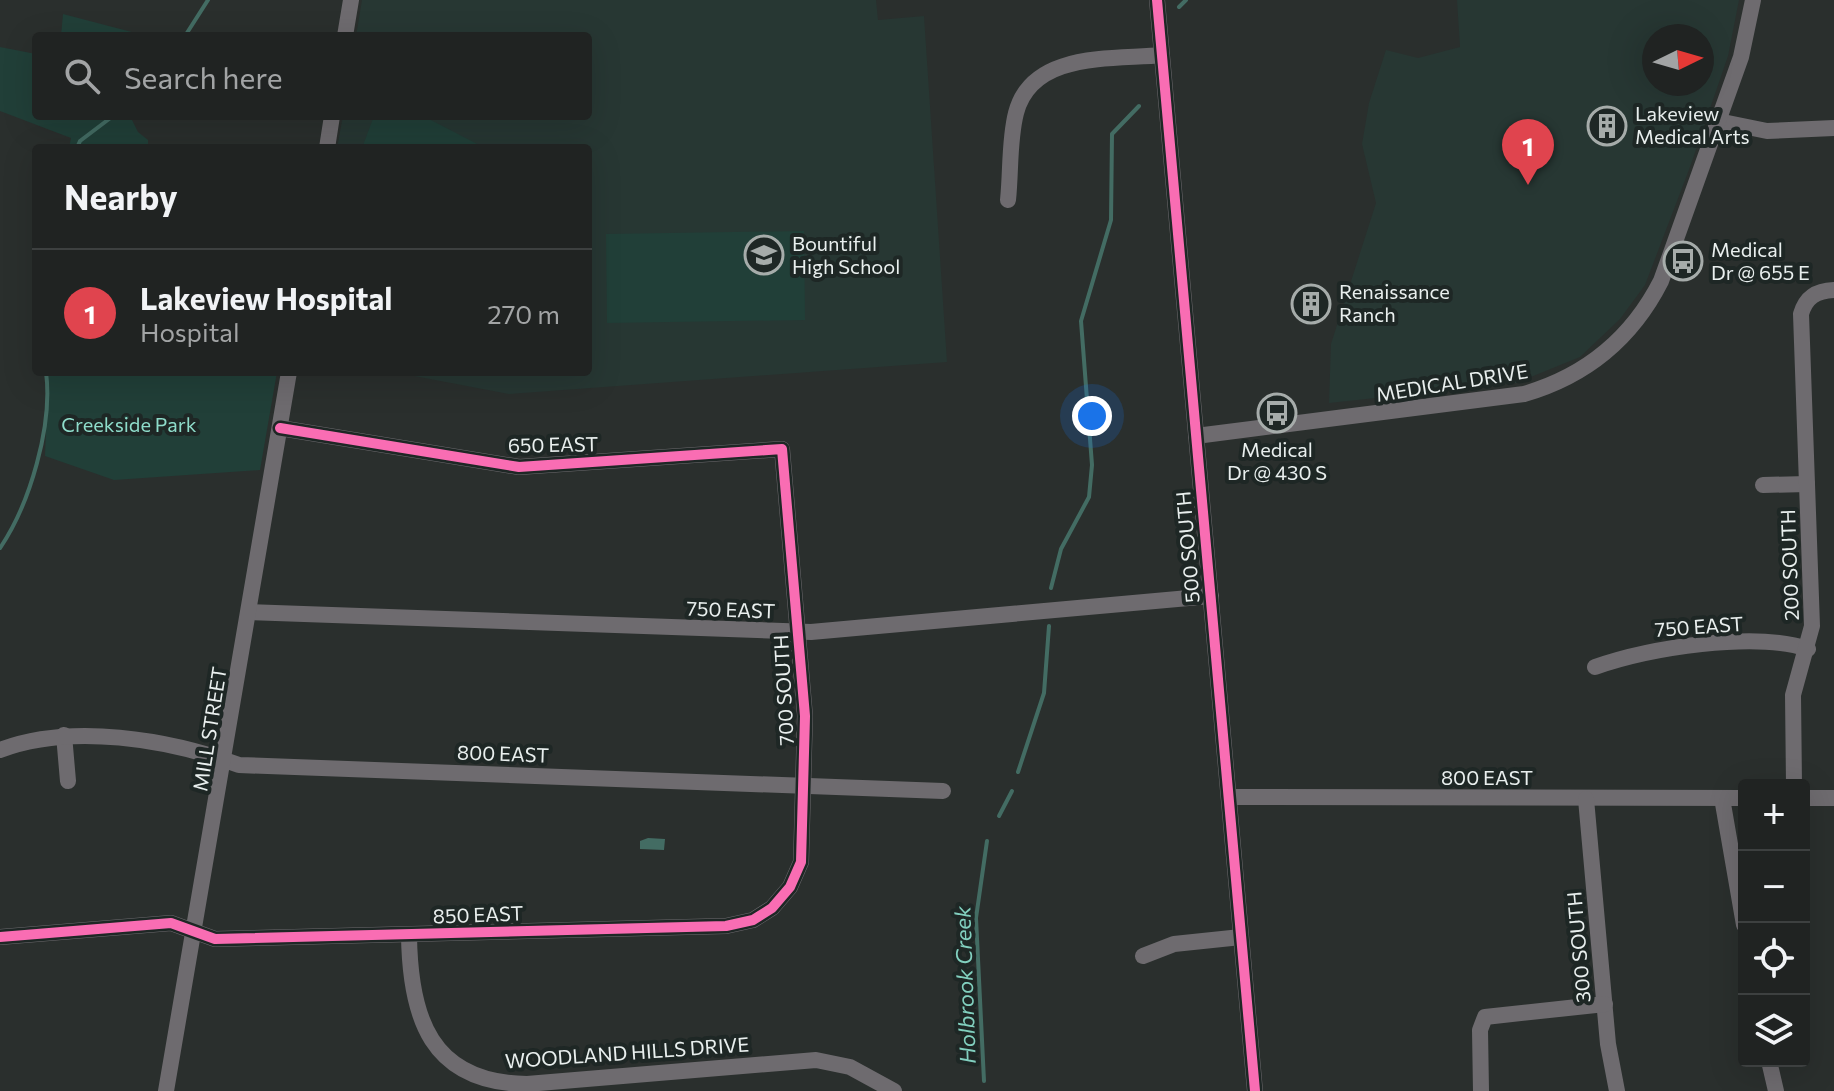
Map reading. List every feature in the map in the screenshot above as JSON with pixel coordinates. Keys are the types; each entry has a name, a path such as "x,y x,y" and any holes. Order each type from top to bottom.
{"street":[{"path":"346,32 351,0"},
{"name":"500 SOUTH","path":"1157,0 1255,1091"},
{"name":"MEDICAL DRIVE","path":"1196,436 1503,399 1543,389 1580,371 1621,339 1653,298 1741,57 1753,0"},
{"path":"1008,200 1017,109 1025,92 1039,77 1065,64 1162,55"},
{"path":"328,144 331,120"},
{"path":"1718,121 1767,131 1834,128"},
{"name":"200 SOUTH","path":"1794,779 1791,706 1812,626 1801,314 1809,298 1817,292 1834,290"},
{"name":"MILL STREET","path":"166,1091 288,376"},
{"name":"650 EAST","path":"280,428 519,467 782,449"},
{"name":"700 SOUTH","path":"761,915 782,898 796,875 802,848 805,716 782,449"},
{"name":"200 SOUTH","path":"1763,485 1807,484"},
{"name":"750 EAST","path":"249,612 799,632 1211,596"},
{"name":"750 EAST","path":"1595,667 1641,652 1676,646 1780,643 1808,649"},
{"path":"64,735 68,781"},
{"name":"800 EAST","path":"0,750 32,739 64,735 101,736 209,754 239,765 943,791"},
{"name":"800 EAST","path":"1229,797 1738,798"},
{"path":"1722,798 1744,923"},
{"path":"1810,798 1834,798"},
{"name":"300 SOUTH","path":"1586,799 1605,1004 1617,1091"},
{"name":"850 EAST","path":"0,937 171,923 215,939 726,926 761,915"},
{"name":"WOODLAND HILLS DRIVE","path":"409,935 414,1003 427,1034 441,1051 461,1067 485,1079 513,1084 564,1086 816,1060 850,1067 894,1091"},
{"path":"1143,956 1174,944 1241,937"},
{"path":"1481,1091 1480,1030 1485,1017 1605,1004"},
{"path":"1770,1067 1776,1091"}],"shaded area":[{"name":"Bountiful High School","path":"362,0 876,0 878,20 924,16 947,362 509,394 414,376 592,376 592,144 338,144 342,120 592,120 592,32 357,32"},
{"path":"1457,0 1739,0 1728,56 1690,167 1645,285 1620,319 1580,357 1516,383 1329,403 1331,344 1376,203 1362,144 1369,103 1386,50 1418,58 1460,47"},
{"path":"665,839 664,850 640,849 640,841"}],"green space":[{"path":"63,14 132,32 61,32"},
{"path":"0,47 32,53 32,120 132,120 148,144 70,144 71,138 0,111"},
{"path":"372,120 431,120 477,144 364,144"},
{"path":"804,231 805,320 607,323 606,234"},
{"name":"Creekside Park","path":"48,376 276,376 260,470 114,480 45,456"}],"waterway":[{"path":"188,32 208,0"},
{"name":"Holbrook Creek","path":"1179,7 1186,0"},
{"name":"Holbrook Creek","path":"1051,588 1061,549 1089,497 1092,465 1081,321 1111,220 1112,134 1139,106"},
{"path":"79,144 108,120"},
{"path":"0,548 21,509 37,463 46,416 46,376"},
{"name":"Holbrook Creek","path":"1018,772 1044,693 1049,626"},
{"path":"999,816 1012,791"},
{"name":"Holbrook Creek","path":"984,1081 976,918 987,841"}],"cycle path":[{"path":"1157,0 1255,1091"},
{"path":"0,937 171,923 215,939 726,926 753,920 772,908 790,887 801,862 805,716 782,449 519,467 280,428"}],"place":[{"name":"Lakeview Medical Arts","path":"1607,126"},
{"name":"Lakeview Hospital","path":"1528,185"},
{"name":"Bountiful High School","path":"764,255"},
{"name":"Medical Dr @ 655 E","path":"1683,261"},
{"name":"Renaissance Ranch","path":"1311,304"},
{"name":"Medical Dr @ 430 S","path":"1277,413"}]}
